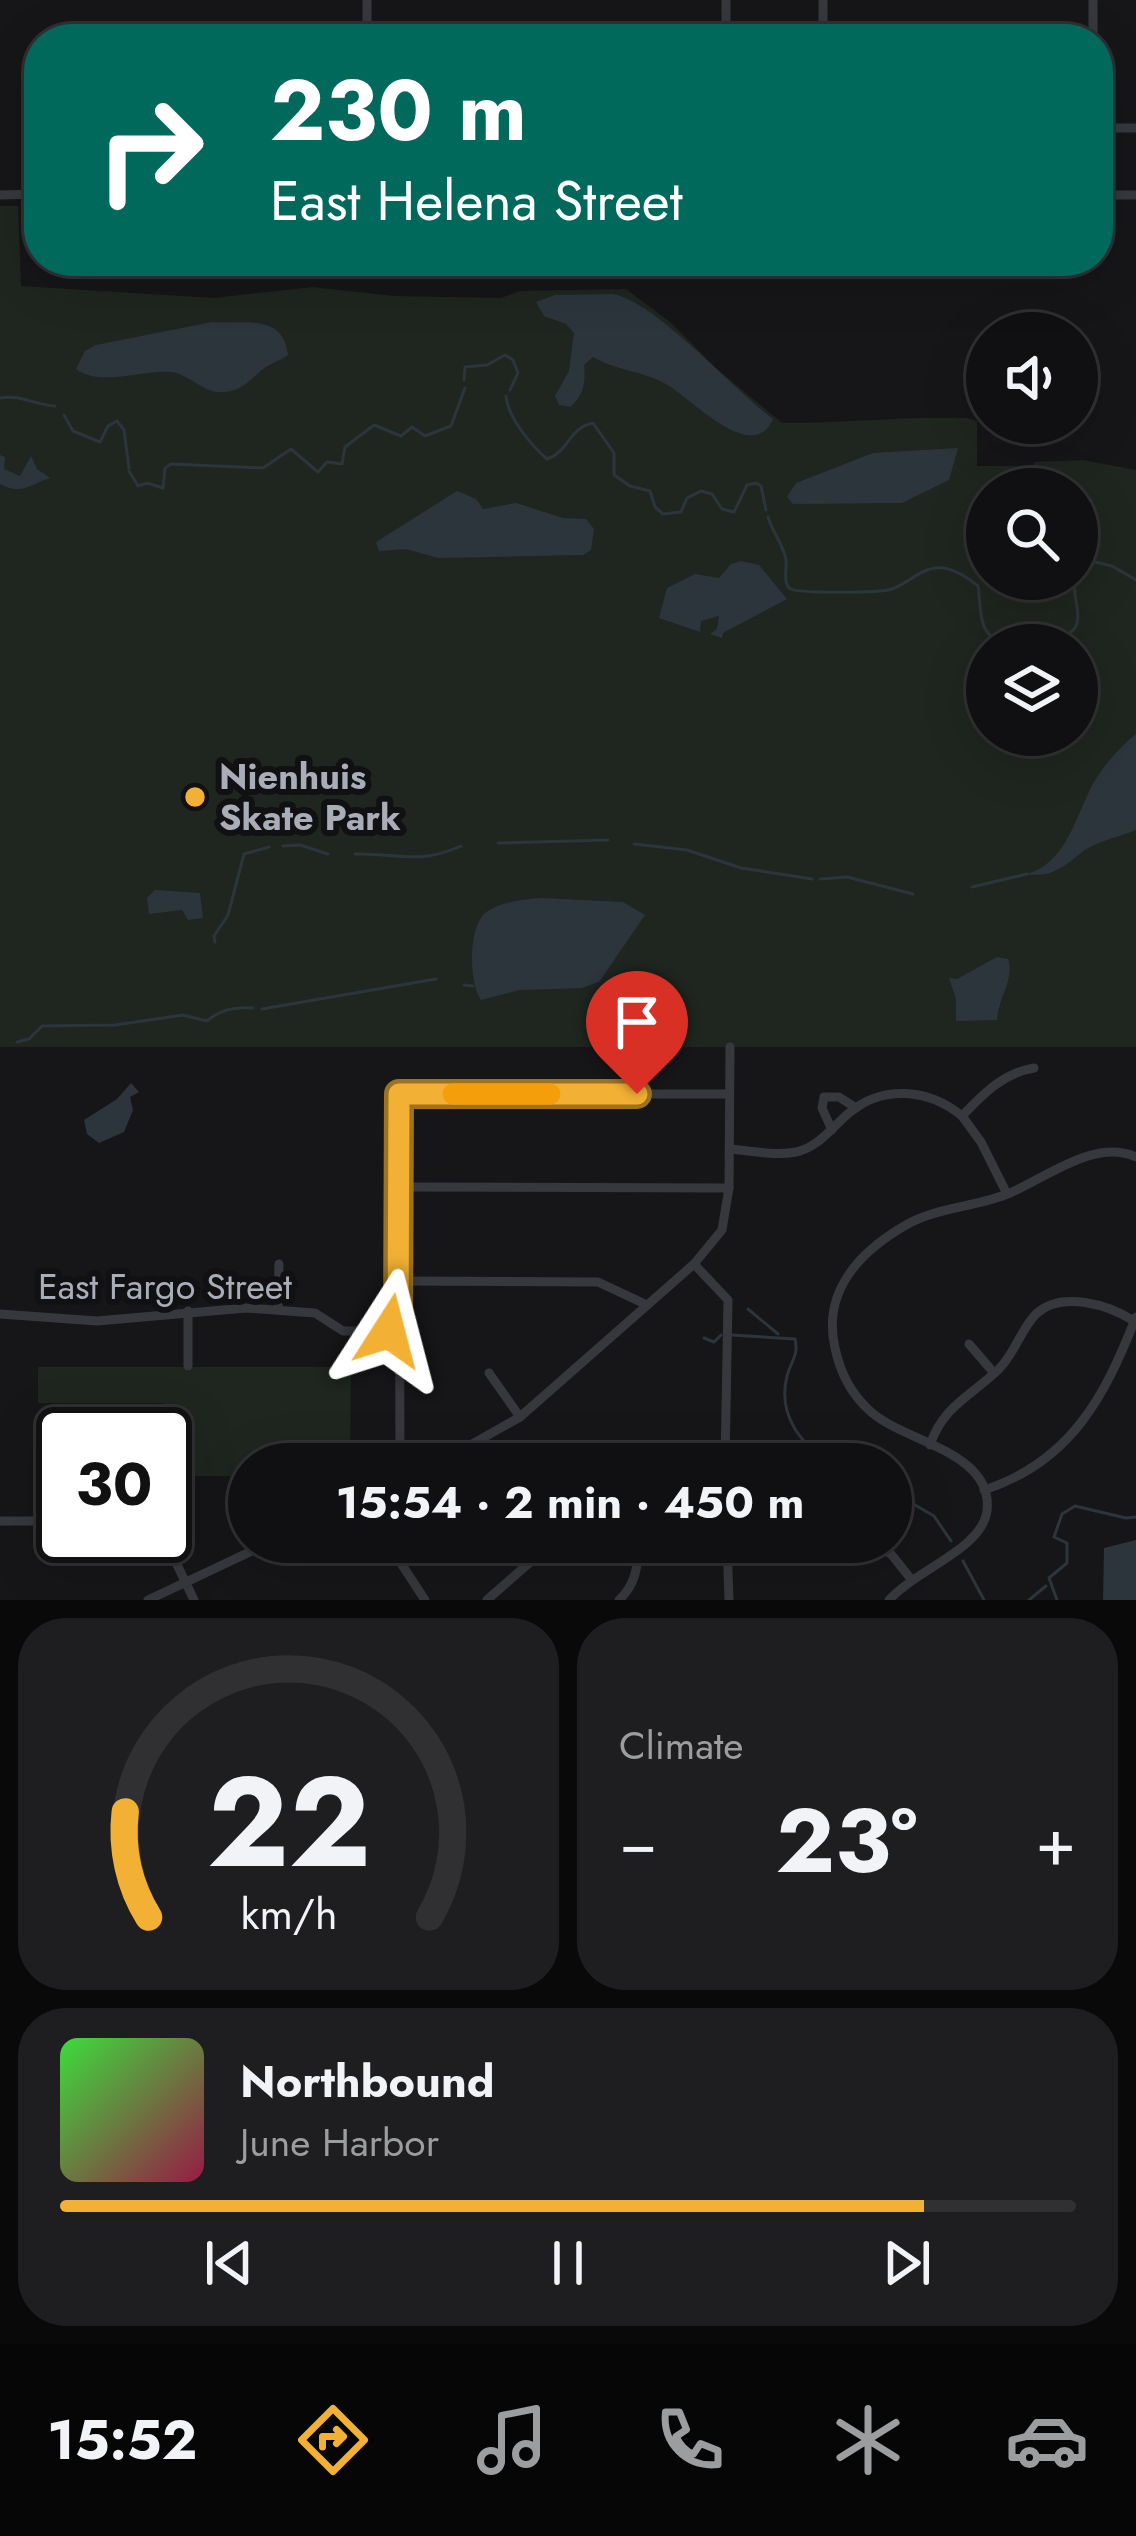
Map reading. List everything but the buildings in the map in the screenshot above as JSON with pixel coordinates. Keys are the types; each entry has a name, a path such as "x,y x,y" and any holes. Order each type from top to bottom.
{"street":[{"path":"474,1443 520,1417 694,1264 722,1230 730,1188 730,1047"},
{"path":"962,1116 1000,1080 1034,1068"},
{"path":"400,1443 399,1094 730,1094"},
{"path":"730,1150 798,1152 856,1108 886,1094 930,1096 962,1116 1007,1194"},
{"path":"832,1130 822,1108 824,1096 838,1097 856,1108"},
{"path":"889,1600 911,1579 970,1543 982,1528 985,1490 969,1466 895,1429 870,1412 853,1392 839,1366 831,1315 845,1276 908,1223 1007,1194 1094,1154 1122,1151 1136,1157"},
{"path":"398,1187 730,1188"},
{"path":"278,1310 279,1264"},
{"path":"694,1264 728,1300 724,1443"},
{"path":"398,1281 598,1282 645,1304"},
{"path":"930,1445 943,1415 994,1373 1021,1340 1031,1319 1055,1303 1088,1303 1135,1319 1107,1387 1089,1416 1030,1471 985,1490"},
{"name":"East Fargo Street","path":"0,1314 97,1321 223,1307 315,1313 343,1331 398,1331"},
{"path":"188,1311 188,1366"},
{"path":"969,1344 994,1373"},
{"path":"489,1373 520,1417"},
{"path":"0,1521 36,1521"},
{"path":"148,1600 228,1562"},
{"path":"176,1563 194,1600"},
{"path":"401,1563 425,1600"},
{"path":"488,1600 529,1563"},
{"path":"619,1600 630,1590 637,1563"},
{"path":"728,1563 729,1600"},
{"path":"898,1563 911,1579"}],"shaded area":[{"path":"0,206 18,206 21,286 213,298 313,287 394,296 501,298 520,291 626,289 670,322 782,423 966,418 966,444 977,444 977,466 1017,468 966,468 966,600 1098,600 1098,468 1033,468 1034,462 1083,460 1136,470 1136,1047 0,1047"},
{"path":"612,294 671,328 773,419 763,432 736,432 664,383 593,357 584,365 578,398 570,407 559,405 555,396 569,371 574,333 566,324 544,316 536,302 555,295"},
{"path":"212,322 270,326 285,341 288,355 241,387 224,392 171,372 97,377 76,369 85,351 96,345"},
{"path":"958,448 949,480 902,503 793,504 787,497 796,483 873,453"},
{"path":"0,455 5,457 4,469 20,476 31,456 37,469 50,478 26,488 0,484"},
{"path":"457,491 476,499 483,509 516,503 563,518 586,519 594,529 591,550 583,555 438,558 406,549 379,551 376,542"},
{"path":"731,564 759,565 787,599 723,633 722,638 710,634 717,629 719,616 701,621 700,632 659,618 667,588 695,574 719,578"},
{"path":"1136,734 1136,830 1092,846 1056,870 1027,874 1059,852 1096,778"},
{"path":"155,890 200,893 203,918 188,920 182,910 149,914 147,898"},
{"path":"542,898 623,902 645,915 599,982 582,988 520,990 481,1000 472,957 479,922 497,907"},
{"path":"997,957 1008,959 1010,966 997,1020 956,1021 949,978 957,979"},
{"path":"131,1083 139,1092 130,1097 133,1110 124,1132 99,1143 87,1134 84,1120 117,1099"},
{"path":"38,1367 351,1367 350,1443 228,1443 228,1476 192,1476 192,1407 38,1403"},
{"path":"1136,1540 1136,1600 1103,1600 1104,1548"}],"waterway":[{"path":"464,380 465,367 487,365 505,355 518,373 510,390"},
{"path":"129,471 138,486 147,483 163,488 165,468 171,464 263,468 291,449 318,472 327,462 342,464 345,447 374,425 401,436 412,427 425,436 451,426 465,388"},
{"path":"506,396 516,422 547,459 578,430 593,423 614,453 614,475 650,491 663,514 681,512 687,498 701,491 712,494 722,509 734,512 747,485 756,483 761,486 766,510"},
{"path":"0,398 55,406"},
{"path":"64,415 73,431 100,442 108,426 117,421 124,430 129,468"},
{"path":"768,517 785,554 789,588 884,590 929,569 946,569 978,586 984,624"},
{"path":"1098,563 1136,580"},
{"path":"1076,600 1077,624"},
{"path":"498,843 608,840"},
{"path":"634,844 687,850 741,868 812,879"},
{"path":"283,846 300,845 328,854"},
{"path":"355,854 420,857 461,846"},
{"path":"215,942 228,915 244,854 269,847"},
{"path":"972,887 1027,874"},
{"path":"820,879 847,877 913,894"},
{"path":"262,1009 436,979"},
{"path":"464,985 473,986"},
{"path":"17,1042 29,1039 42,1026 115,1025 183,1015 207,1021 228,1010 253,1008"},
{"path":"748,1309 778,1334"},
{"path":"704,1338 714,1342 721,1335"},
{"path":"731,1335 795,1339 786,1404 806,1443"},
{"path":"912,1503 934,1516 951,1541"},
{"path":"1057,1600 1049,1578 1067,1563 1067,1543 1054,1537 1062,1514 1075,1506 1136,1517"},
{"path":"963,1561 984,1600"},
{"path":"1029,1600 1046,1586"}],"slow traffic":[{"path":"453,1094 550,1094"}],"place":[{"name":"Nienhuis Skate Park","path":"195,797"}],"route":[{"path":"389,1331 398,1331 399,1094 637,1094"}]}
